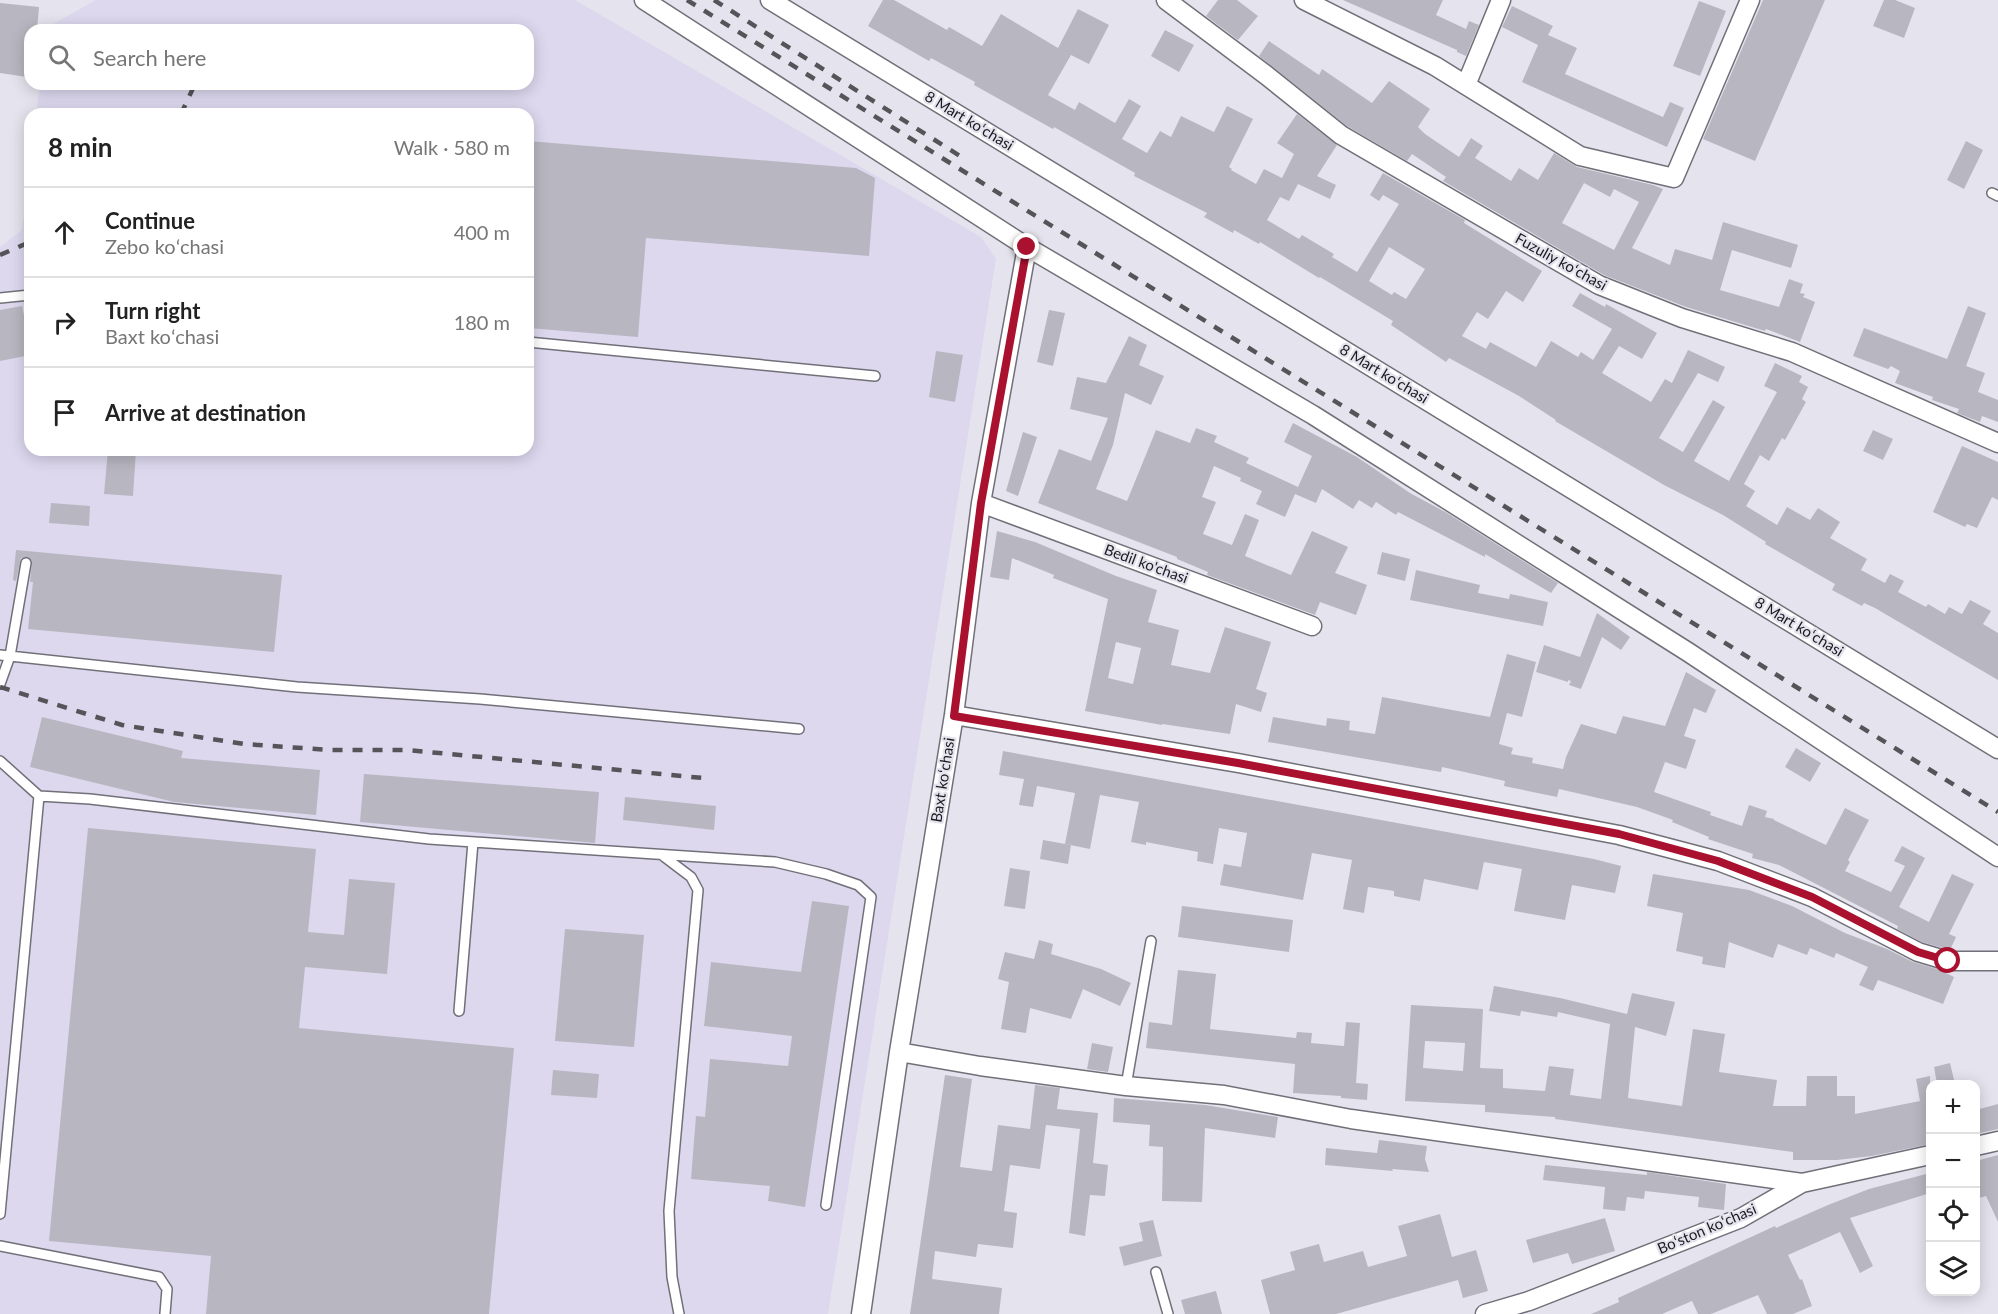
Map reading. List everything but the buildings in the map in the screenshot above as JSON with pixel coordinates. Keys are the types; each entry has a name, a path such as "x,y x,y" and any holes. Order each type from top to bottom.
{"street":[{"path":"644,0 1027,247 1313,415 1688,652 1998,857"},
{"name":"8 Mart koʻchasi","path":"770,0 1998,748"},
{"name":"Fuzuliy koʻchasi","path":"1166,0 1341,135 1599,285 1682,318 1792,352 1998,443"},
{"path":"1304,0 1435,66 1580,156 1674,178 1750,0"},
{"path":"1466,85 1501,0"},
{"name":"Baxt koʻchasi","path":"861,1314 899,1052 954,716 981,503 1027,247"},
{"name":"Bedil ko'chasi","path":"981,503 1312,626"},
{"path":"954,716 1238,763 1619,834 1718,861 1812,897 1918,952 1948,961 1998,961"},
{"path":"899,1052 980,1066 1126,1086 1224,1095 1351,1119 1802,1183"},
{"path":"1980,1145 1998,1141"},
{"name":"Boʻston koʻchasi","path":"1485,1314 1529,1301 1741,1218 1802,1183 1926,1156"}],"lane":[{"path":"0,298 24,296"},
{"path":"534,343 875,376"},
{"path":"0,684 26,562"},
{"path":"5,656 297,687 480,699 799,729"},
{"path":"0,761 39,796 90,799 473,842 775,862 826,874 858,885 871,897 826,1205"},
{"path":"0,1214 5,1112 39,796"},
{"path":"459,1011 473,842"},
{"path":"662,855 691,877 698,890 669,1211 672,1277 679,1314"},
{"path":"1126,1086 1151,941"},
{"path":"0,1246 159,1277 167,1289 165,1314"},
{"path":"1156,1272 1168,1314"}],"shaded area":[{"path":"96,0 575,0 981,237 996,259 828,1314 0,1314 0,247 22,230 24,214 24,456 534,456 534,108 37,108 39,90 534,90 534,24 53,24"}],"railway":[{"path":"687,0 1998,812"},
{"path":"714,0 960,156"},
{"path":"184,108 192,90"},
{"path":"0,255 24,245"},
{"path":"0,687 122,725 244,744 330,750 407,750 703,778"}],"route":[{"path":"1027,247 981,503 954,716 1238,763 1619,834 1718,861 1812,897 1918,952 1948,961"}]}
